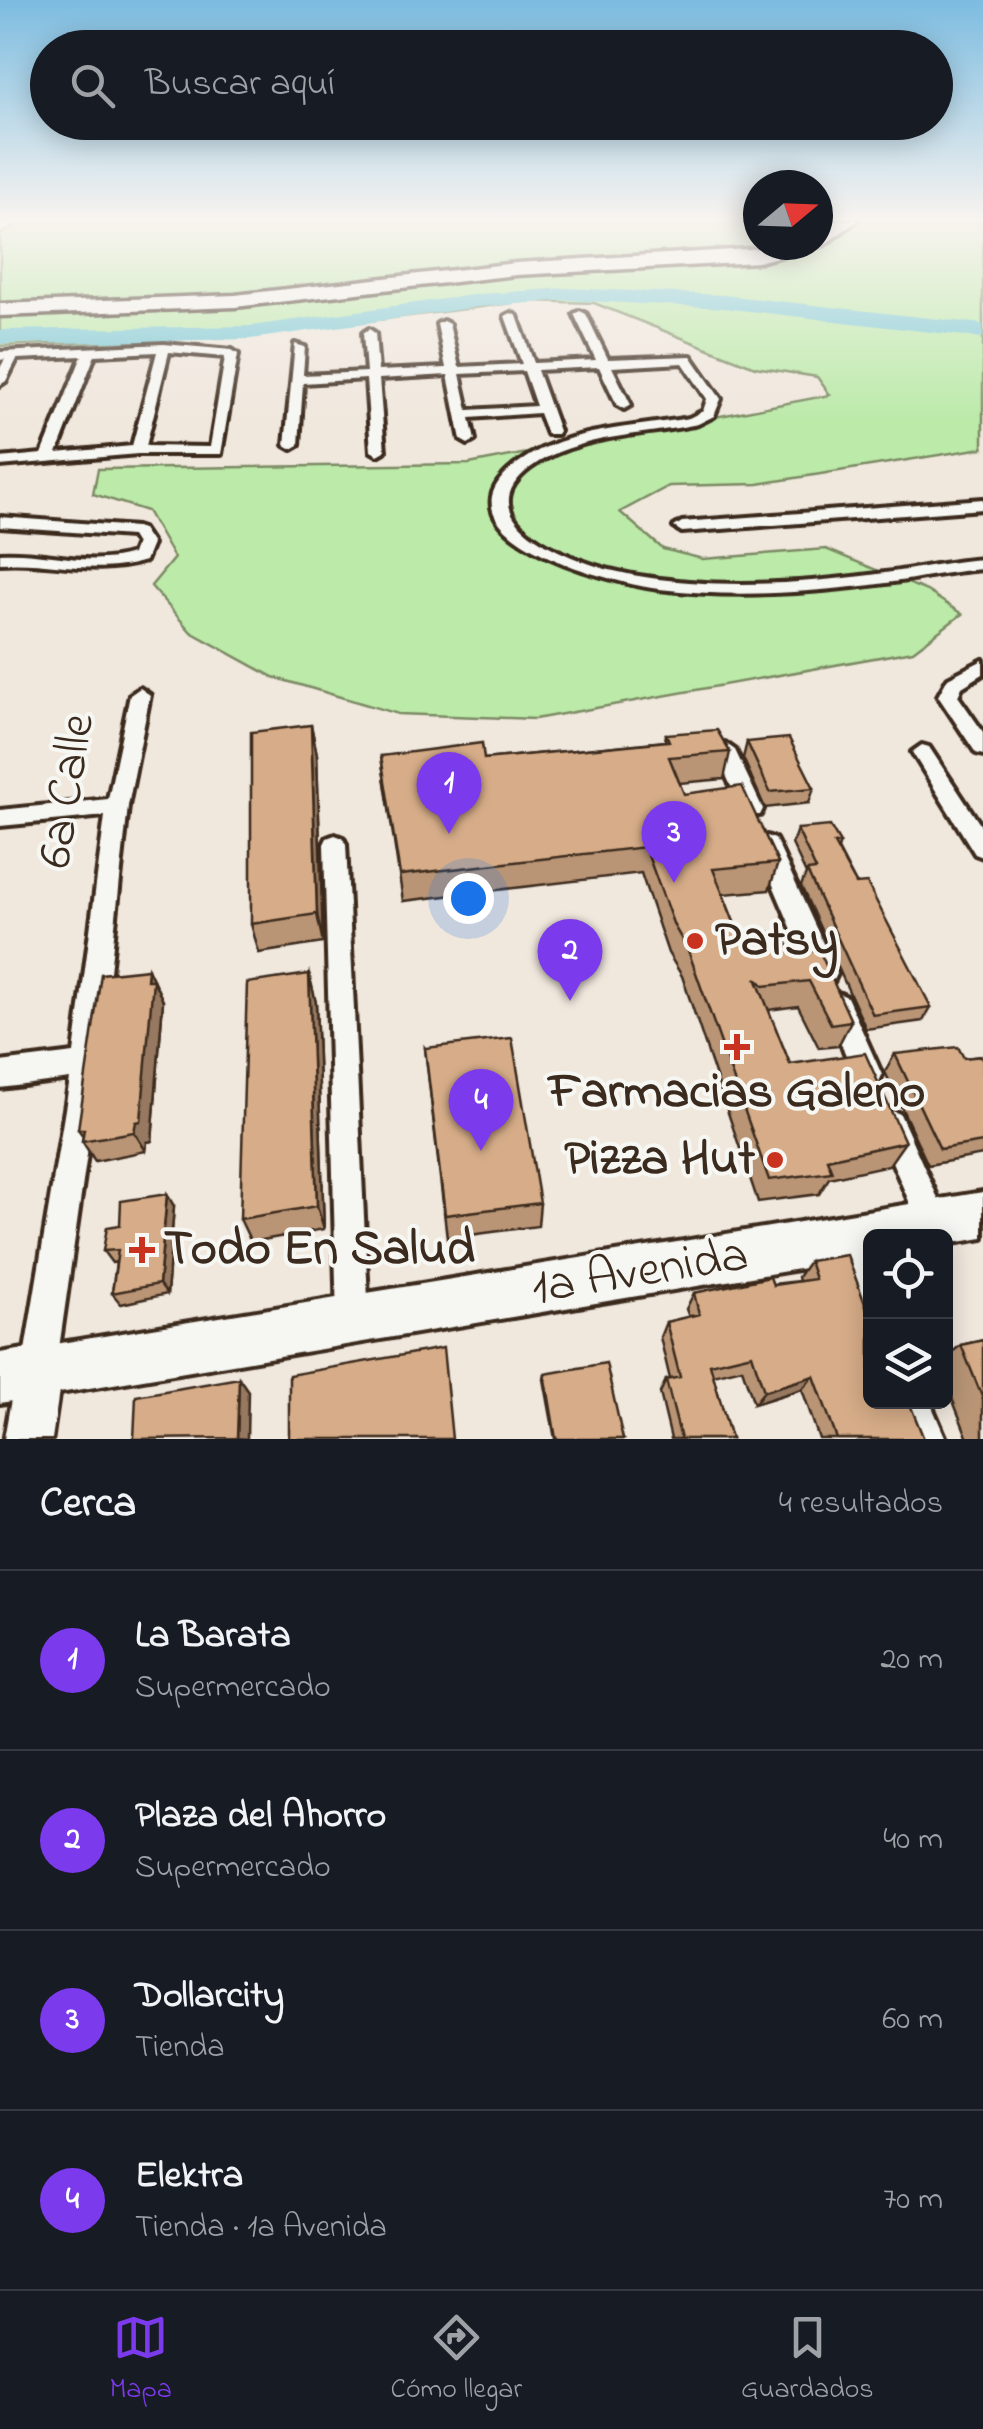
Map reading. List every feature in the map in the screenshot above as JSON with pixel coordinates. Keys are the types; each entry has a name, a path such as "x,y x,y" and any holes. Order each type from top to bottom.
{"highway":[{"path":"0,308 192,300 310,287"},
{"path":"0,308 235,301 357,287"}],"main road":[{"name":"1a Avenida","path":"19,1374 983,1215"}],"street":[{"path":"580,314 624,405"},
{"path":"510,316 552,431"},
{"path":"443,324 468,440"},
{"path":"369,333 378,451"},
{"path":"138,450 164,348"},
{"path":"0,380 6,356 164,348 232,354 216,451 138,450 0,462"},
{"path":"292,445 300,348"},
{"path":"49,456 90,352"},
{"path":"297,379 687,358 714,404 700,418 556,450 514,474 500,494 501,514 518,532 562,558 622,578 743,588 859,580 983,564"},
{"path":"464,414 546,409"},
{"path":"682,527 983,504"},
{"path":"0,522 136,532 144,544 138,557 110,568 35,556 0,558"},
{"path":"983,666 955,683 948,696 983,748"},
{"name":"6a Calle","path":"28,1439 19,1374 86,1064 117,806 140,695"},
{"path":"725,750 934,1223"},
{"path":"922,752 983,848"},
{"path":"0,818 117,806"},
{"path":"335,844 353,1320"},
{"path":"0,1075 86,1064"},
{"path":"847,1238 863,1278"},
{"path":"916,1409 928,1439"}],"green space":[{"path":"0,287 983,287 983,448 758,484 669,486 620,512 663,549 703,559 826,549 927,591 962,614 913,651 535,719 398,714 273,677 191,632 151,586 174,558 147,511 93,494 98,469 469,464 830,395 817,377 755,367 594,303 528,301 250,336 0,346"}],"building":[{"path":"311,725 317,914 251,924 251,732"},
{"path":"717,730 730,752 669,757 684,794 742,786 778,863 713,869 739,935 782,931 791,953 819,950 851,1021 831,1024 809,981 764,986 756,978 790,1064 865,1053 905,1142 827,1159 832,1172 769,1180 688,950 674,926 645,847 400,875 381,756 482,743 484,759 669,741 666,734"},
{"path":"789,738 814,788 770,792 747,742"},
{"path":"830,826 840,843 834,844 856,884 867,883 931,1007 873,1015 807,871 816,870 797,829"},
{"path":"148,969 147,980 153,980 141,1121 136,1122 134,1132 82,1141 84,1129 78,1129 101,974"},
{"path":"309,974 317,1206 240,1219 247,983"},
{"path":"512,1038 540,1203 445,1215 425,1048"},
{"path":"958,1047 964,1058 983,1056 983,1142 940,1149 895,1054"},
{"name":"Todo En Salud","path":"167,1194 159,1284 112,1293 118,1250 103,1251 107,1227 120,1225 121,1201"},
{"path":"847,1255 863,1298 863,1409 912,1409 924,1439 837,1439 814,1376 764,1391 752,1354 710,1364 731,1439 681,1439 666,1380 680,1377 666,1322 699,1314 694,1293 770,1277 773,1285 815,1279 809,1261"},
{"path":"983,1340 983,1399 961,1345"},
{"path":"443,1348 452,1439 289,1439 289,1375"},
{"path":"606,1363 623,1439 556,1439 545,1374"},
{"path":"239,1378 237,1438 134,1439 136,1396"}],"waterway":[{"path":"0,337 251,332 479,301 567,294 723,301 983,331"}],"place":[{"name":"La Barata","path":"449,834"},
{"name":"Dollarcity","path":"674,883"},
{"name":"Patsy","path":"695,941"},
{"name":"Plaza del Ahorro","path":"570,1001"},
{"name":"Farmacias Galeno","path":"737,1047"},
{"name":"Elektra","path":"481,1151"},
{"name":"Pizza Hut","path":"775,1160"},
{"name":"Todo En Salud","path":"142,1250"}]}
